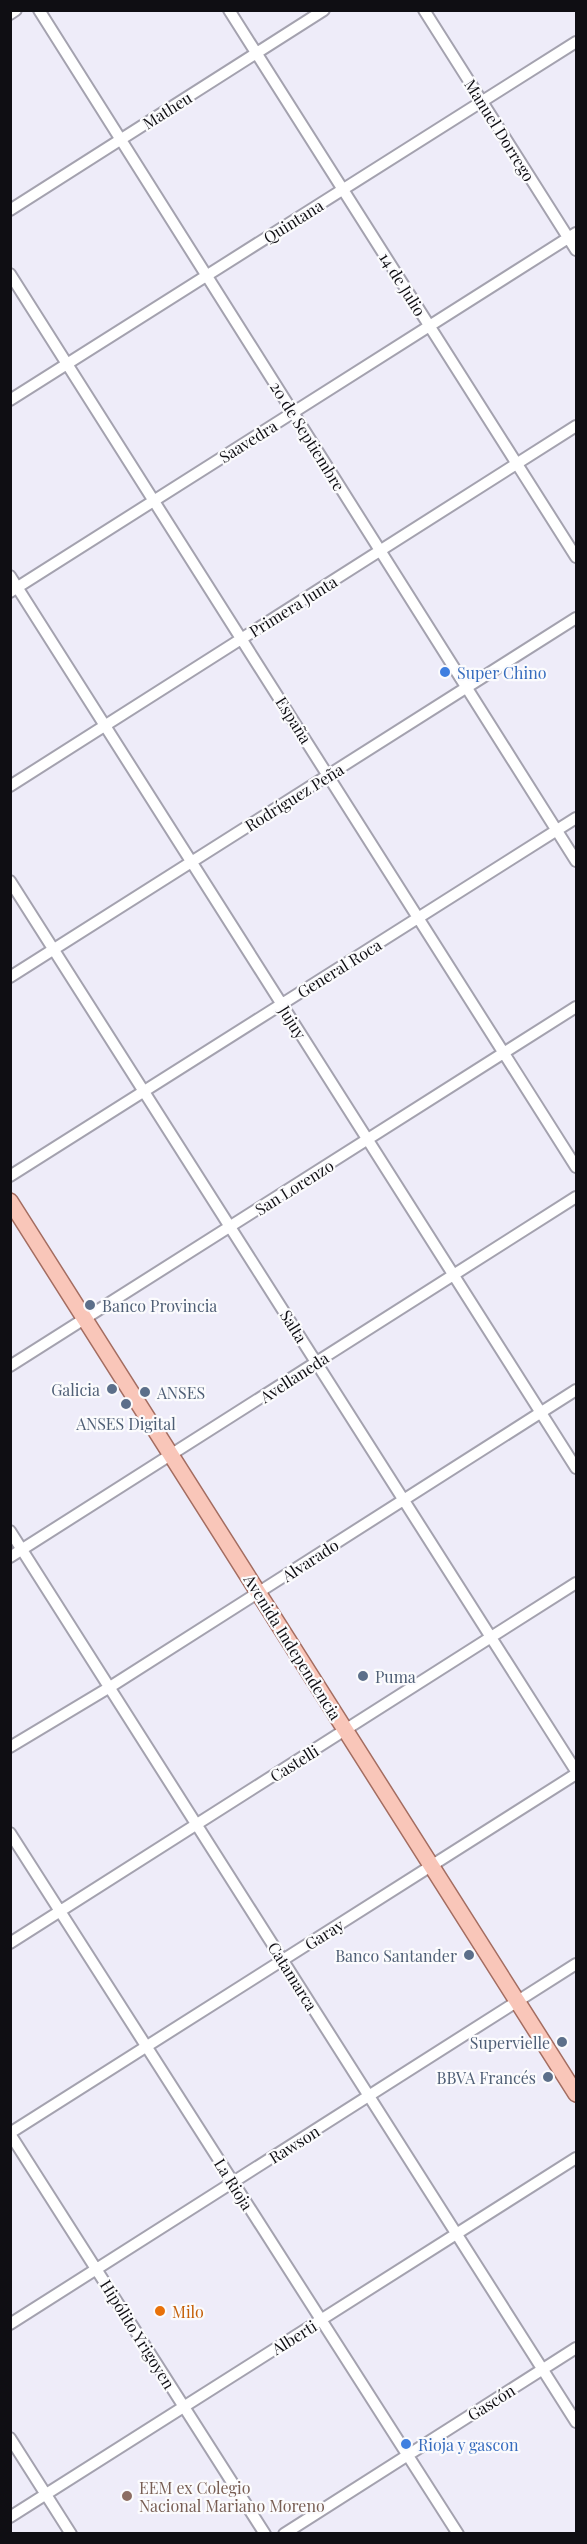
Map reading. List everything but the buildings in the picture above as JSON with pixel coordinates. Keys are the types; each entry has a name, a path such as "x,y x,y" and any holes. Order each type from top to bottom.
{"main road":[{"name":"Avenida Independencia","path":"10,1201 576,2094"}],"street":[{"path":"10,14 16,10"},
{"name":"20 de Septiembre","path":"39,10 576,861"},
{"name":"14 de Julio","path":"229,10 576,557"},
{"name":"Matheu","path":"10,210 324,10"},
{"name":"Manuel Dorrego","path":"424,10 482,101 573,235 576,250"},
{"name":"Quintana","path":"10,400 576,42"},
{"name":"Saavedra","path":"14,590 573,235"},
{"name":"España","path":"10,274 576,1167"},
{"name":"Primera Junta","path":"10,786 576,426"},
{"name":"Jujuy","path":"10,576 14,590 105,725 576,1468"},
{"name":"Rodríguez Peña","path":"10,977 576,618"},
{"name":"General Roca","path":"10,1176 576,818"},
{"name":"Salta","path":"10,881 576,1773"},
{"name":"San Lorenzo","path":"10,1366 576,1007"},
{"name":"Avellaneda","path":"10,1557 576,1197"},
{"name":"Alvarado","path":"10,1747 110,1688 576,1390"},
{"name":"Catamarca","path":"10,1531 576,2422"},
{"name":"Castelli","path":"10,1943 576,1583"},
{"name":"Garay","path":"10,2133 576,1773"},
{"name":"La Rioja","path":"10,1833 458,2534"},
{"name":"Rawson","path":"10,2324 576,1964"},
{"name":"Hipólito Yrigoyen","path":"10,2133 265,2534"},
{"name":"Alberti","path":"10,2517 576,2158"},
{"name":"Gascón","path":"284,2534 576,2348"},
{"path":"10,2438 71,2534"}],"place":[{"name":"Super Chino","path":"445,672"},
{"name":"Banco Provincia","path":"90,1305"},
{"name":"Galicia","path":"112,1389"},
{"name":"ANSES","path":"145,1392"},
{"name":"ANSES Digital","path":"126,1404"},
{"name":"Puma","path":"363,1676"},
{"name":"Banco Santander","path":"469,1955"},
{"name":"Supervielle","path":"562,2042"},
{"name":"BBVA Francés","path":"548,2077"},
{"name":"Milo","path":"160,2311"},
{"name":"Rioja y gascon","path":"406,2444"},
{"name":"EEM ex Colegio Nacional Mariano Moreno","path":"127,2496"}]}
